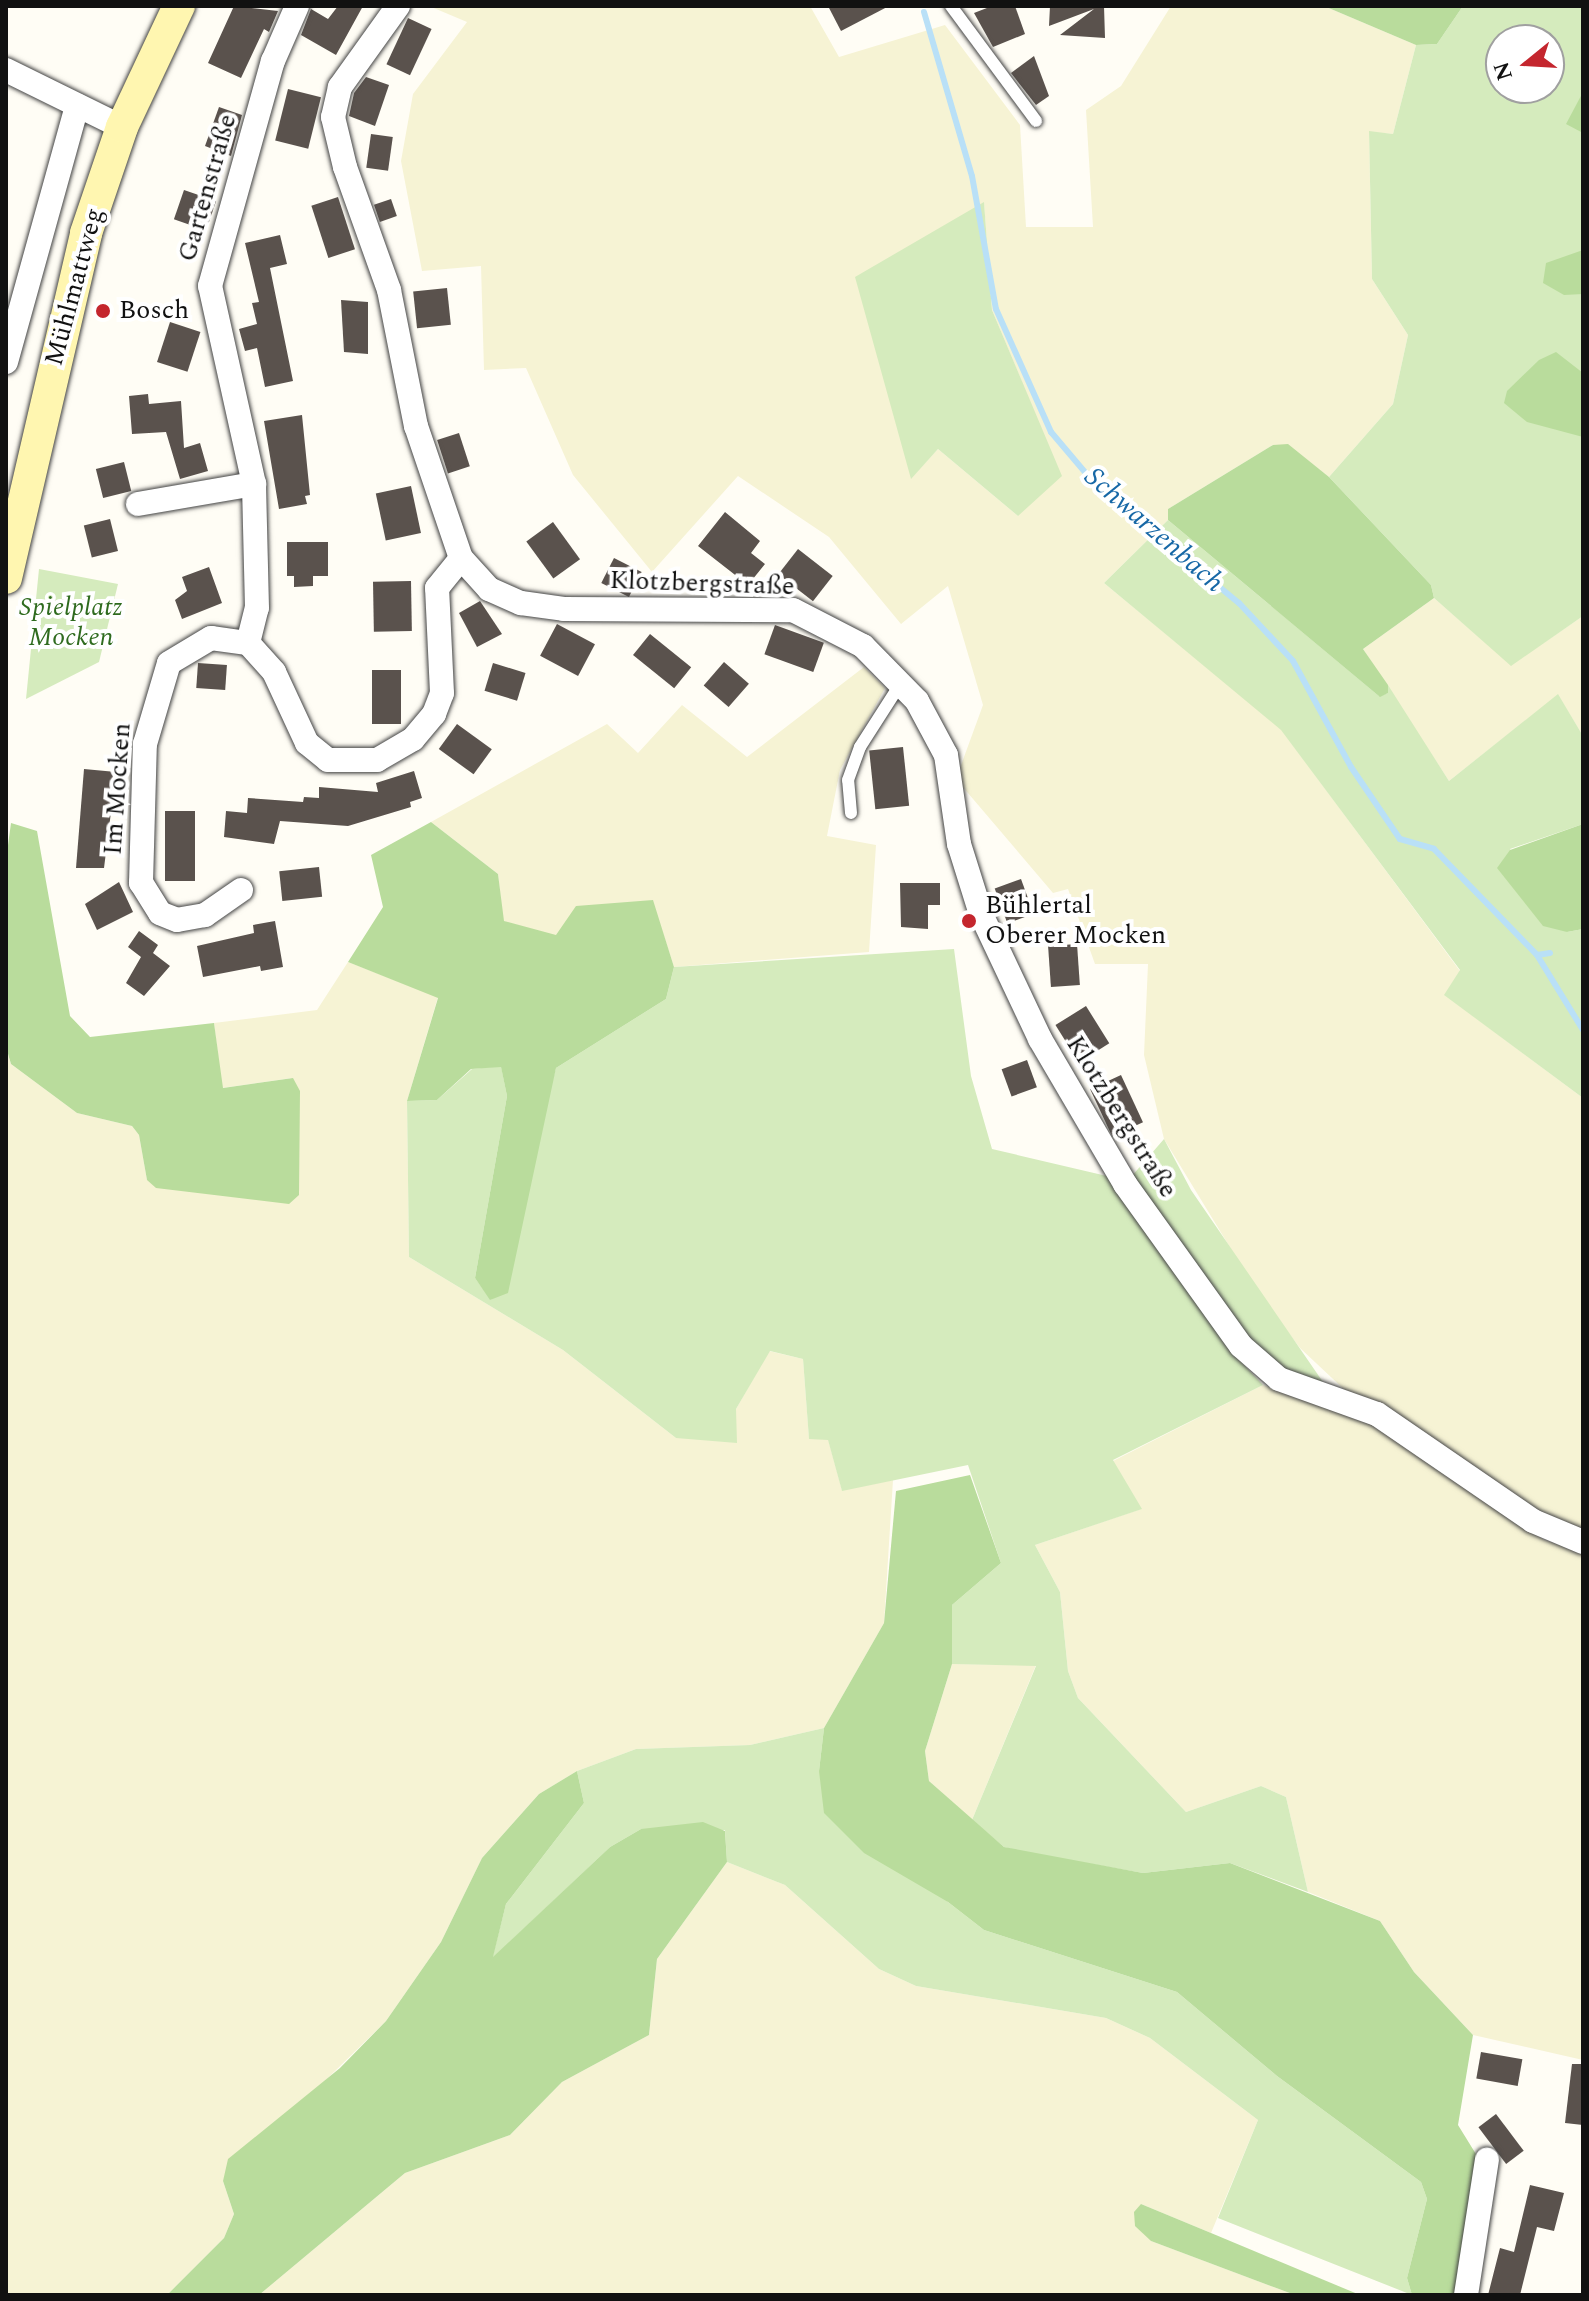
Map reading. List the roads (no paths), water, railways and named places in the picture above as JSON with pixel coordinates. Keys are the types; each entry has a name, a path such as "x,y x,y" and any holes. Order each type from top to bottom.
{"main road":[{"name":"Mühlmattweg","path":"6,578 86,233 122,127 179,6"}],"street":[{"name":"Gartenstraße","path":"248,643 257,608 259,539 254,484 210,286 273,61 297,6"},
{"name":"Klotzbergstraße","path":"398,6 340,87 333,117 345,167 389,290 416,426 461,558 489,589 521,603 564,609 793,610 863,646 917,701 946,755 959,844 981,914 1040,1039 1125,1184 1241,1346 1279,1379 1377,1414 1533,1521 1583,1542"},
{"path":"6,70 122,127"},
{"path":"6,362 77,106"},
{"path":"138,504 254,484"},
{"path":"248,643 274,672 307,743 328,760 377,760 413,739 434,714 442,693 437,588 461,558"},
{"name":"Im Mocken","path":"241,890 205,915 177,920 160,913 141,883 140,848 145,744 169,663 211,638 248,643"},
{"path":"1466,2295 1487,2160"}],"lane":[{"path":"951,6 1036,121"},
{"path":"851,813 848,780 860,747 901,683"}],"waterway":[{"name":"Schwarzenbach","path":"924,12 972,176 996,309 1051,432 1095,484 1239,603 1293,661 1351,767 1400,839 1434,849 1537,955"},
{"name":"Schwarzenbach","path":"1550,953 1537,955 1583,1030"}],"place":[{"name":"Bosch","path":"103,311"},
{"name":"Bühlertal Oberer Mocken","path":"969,921"}],"park label":[{"name":"Spielplatz Mocken","path":"71,623"}]}
